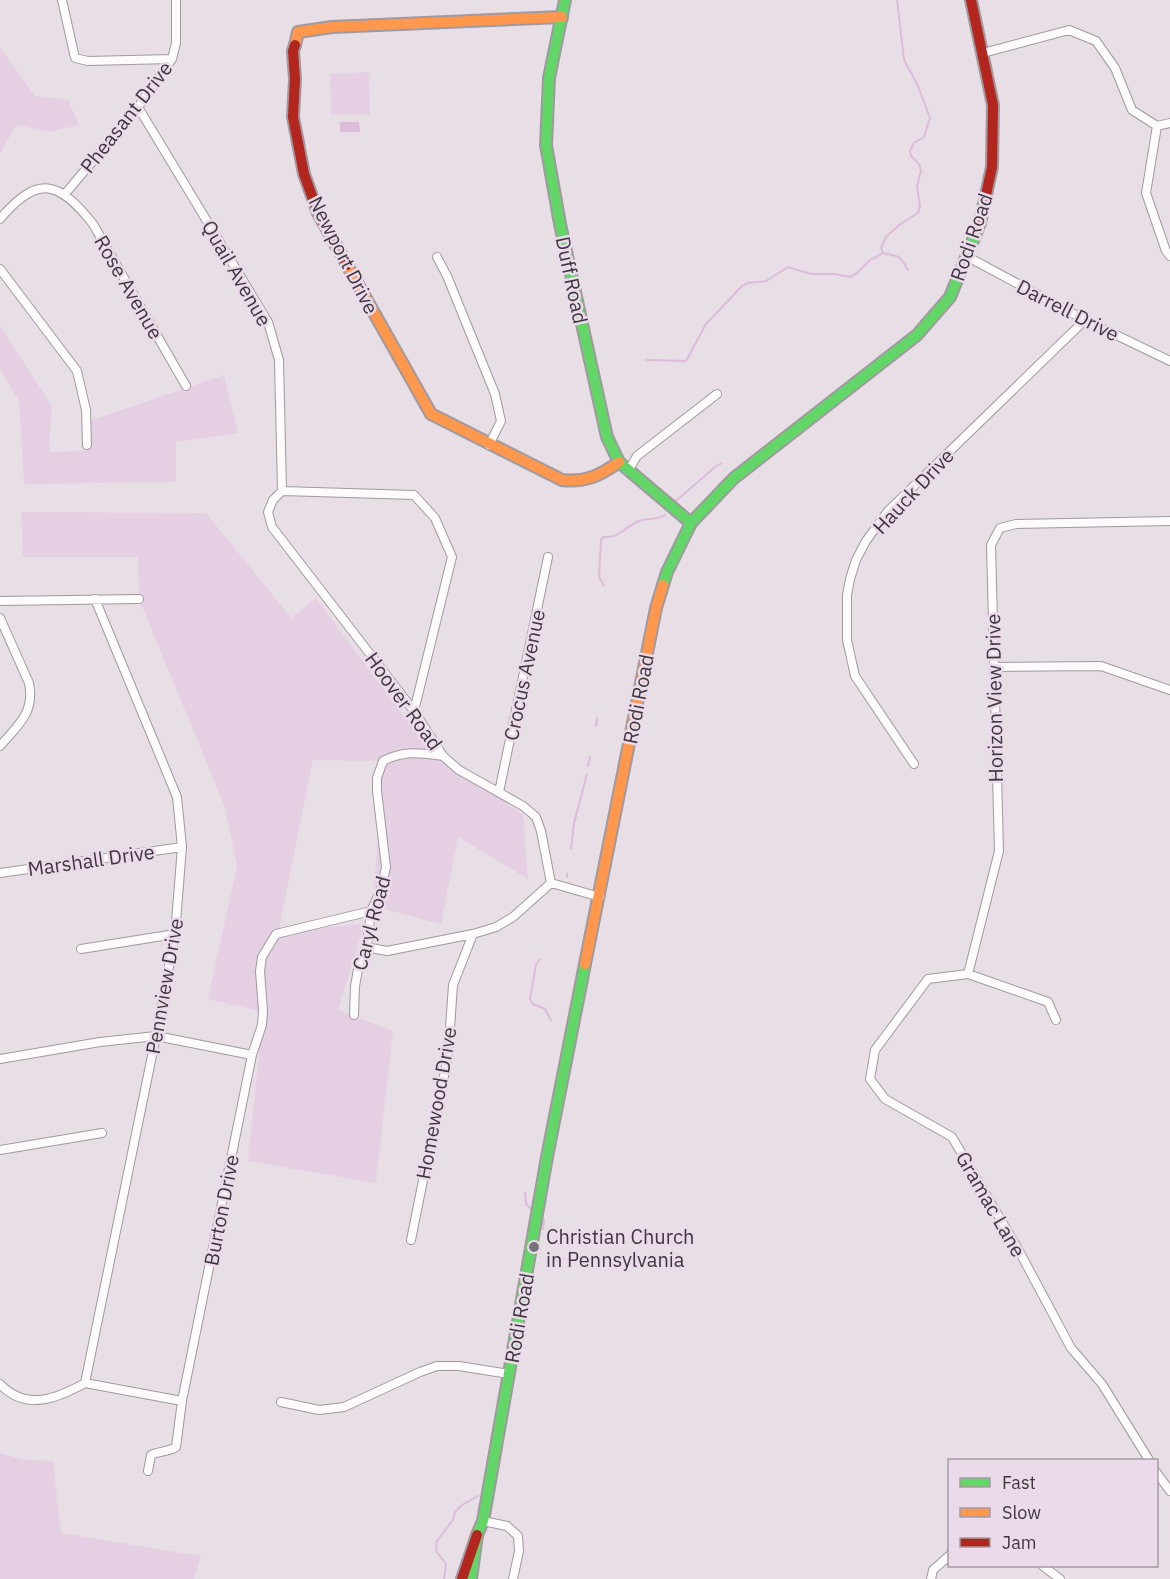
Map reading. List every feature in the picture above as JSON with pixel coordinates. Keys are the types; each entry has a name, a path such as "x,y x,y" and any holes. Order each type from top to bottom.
{"main road":[{"name":"Duff Road","path":"565,0 549,78 546,145 560,224 608,443 619,462 628,471 691,523"},
{"name":"Rodi Road","path":"471,1579 477,1535 483,1521 548,1154 656,608 667,572 691,523 734,478 917,336 950,297 978,229 992,167 993,105 970,0"},
{"name":"Newport Drive","path":"562,17 332,27 298,32 293,51 295,79 293,117 304,174 318,213 431,414 556,478 581,482 594,478 619,462"},
{"name":"Rodi Road","path":"479,1579 484,1536 483,1521"},
{"path":"462,1579 477,1535"}],"street":[{"path":"62,0 75,58 88,61 172,59"},
{"name":"Pheasant Drive","path":"65,194 138,107 172,59 176,43 176,0"},
{"path":"983,53 1069,30 1096,41 1115,68 1132,110 1157,126 1170,123"},
{"name":"Quail Avenue","path":"138,107 268,322 279,360 282,491"},
{"path":"1157,126 1146,193 1166,251 1170,256"},
{"path":"0,219 29,191 51,188 65,194"},
{"name":"Rose Avenue","path":"65,194 78,205 93,224 186,386"},
{"path":"437,257 447,276 495,394 501,421 489,445"},
{"name":"Darrell Drive","path":"968,257 1085,320 1170,361"},
{"path":"0,269 77,371 86,410 87,445"},
{"name":"Hauck Drive","path":"914,764 855,676 847,640 846,620 847,595 856,560 888,511 1085,320"},
{"path":"628,471 637,456 717,394"},
{"path":"282,491 414,495 435,518 452,557 414,711"},
{"name":"Hoover Road","path":"282,491 273,500 268,512 272,527 414,711 443,756 459,770 523,806 536,817 551,884"},
{"name":"Horizon View Drive","path":"968,974 999,851 991,544 1000,528 1016,524 1170,521"},
{"name":"Crocus Avenue","path":"499,792 548,557"},
{"path":"0,601 139,598"},
{"name":"Pennview Drive","path":"86,1383 175,934 182,847 177,797 95,599"},
{"path":"0,618 28,683 30,698 27,713 0,746"},
{"path":"994,668 1101,666 1170,690"},
{"name":"Caryl Road","path":"354,1015 355,986 367,945 371,911 381,890 386,867 377,778 383,761 392,756 412,752 443,756"},
{"name":"Marshall Drive","path":"0,873 182,847"},
{"path":"367,945 387,951 473,934 496,927 513,918 551,884 600,897"},
{"name":"Burton Drive","path":"148,1471 151,1455 171,1451 176,1447 182,1401 252,1055 262,1025 260,971 262,957 276,934 371,911"},
{"path":"81,949 175,934"},
{"name":"Homewood Drive","path":"411,1240 448,1056 453,985 473,934"},
{"name":"Gramac Lane","path":"1056,1020 1048,1002 968,974 928,979 875,1050 870,1079 885,1099 952,1137 1018,1249 1071,1348 1102,1384 1148,1459"},
{"path":"0,1059 100,1042 156,1036 252,1055"},
{"path":"0,1150 102,1133"},
{"path":"281,1402 319,1410 344,1407 437,1366 459,1366 509,1374"},
{"path":"0,1384 19,1397 40,1401 62,1396 86,1383 182,1401"},
{"path":"1158,1475 1170,1491"},
{"path":"483,1521 507,1526 518,1536 519,1551 513,1579"},
{"path":"931,1579 933,1570 948,1557"},
{"path":"1044,1567 1060,1579"}],"shaded area":[{"path":"0,47 35,96 68,100 79,125 50,132 16,125 0,154"},
{"path":"369,72 370,114 331,115 330,74"},
{"path":"340,122 359,122 360,132 340,132"},
{"path":"0,326 52,406 49,452 87,451 86,422 224,375 238,433 176,442 176,482 24,484 19,401 0,369"},
{"path":"21,512 206,513 291,618 316,598 419,737 523,815 528,879 458,837 441,924 373,906 383,761 313,760 278,933 365,923 338,1010 393,1031 376,1183 248,1161 263,1012 208,999 237,866 225,807 139,599 138,557 23,557"},
{"path":"0,1453 24,1460 53,1461 61,1533 201,1556 194,1579 0,1579"}],"waterway":[{"path":"897,0 904,60 918,86 930,118 924,137 914,143 910,151 921,171 917,186 920,206 918,213 886,237 881,248 883,253 901,259 908,270"},
{"path":"647,360 686,361 706,324 742,286 748,283 766,281 788,267 811,274 835,274 850,277 883,253"},
{"path":"676,501 722,463"},
{"path":"604,586 599,577 603,537 619,534 642,520 665,515"},
{"path":"596,726 597,718"},
{"path":"588,766 590,757"},
{"path":"571,849 574,823 587,774"},
{"path":"540,959 536,964 530,999 533,1004 545,1009 551,1020"},
{"path":"525,1193 526,1204 531,1209"},
{"path":"541,1216 544,1220 543,1229"},
{"path":"444,1579 446,1564 436,1551 437,1541 453,1520 455,1512 478,1496"}],"traffic: fast":[{"path":"565,0 549,78 546,145 560,224 607,437 619,462 691,523"},
{"path":"663,585 691,523 734,478 917,335 950,297 980,223"},
{"path":"471,1579 477,1535 483,1521 547,1157 585,964"}],"traffic: slow":[{"path":"295,45 298,32 332,27 562,17"},
{"path":"347,265 431,414 562,480 592,477 619,462"},
{"path":"585,964 656,608 663,585"}],"traffic: jam":[{"path":"971,0 993,105 992,167 980,223"},
{"path":"295,45 293,51 295,79 293,117 304,174 318,213 347,265"},
{"path":"462,1579 477,1535"}],"place":[{"name":"Christian Church in Pennsylvania","path":"534,1247"}]}
